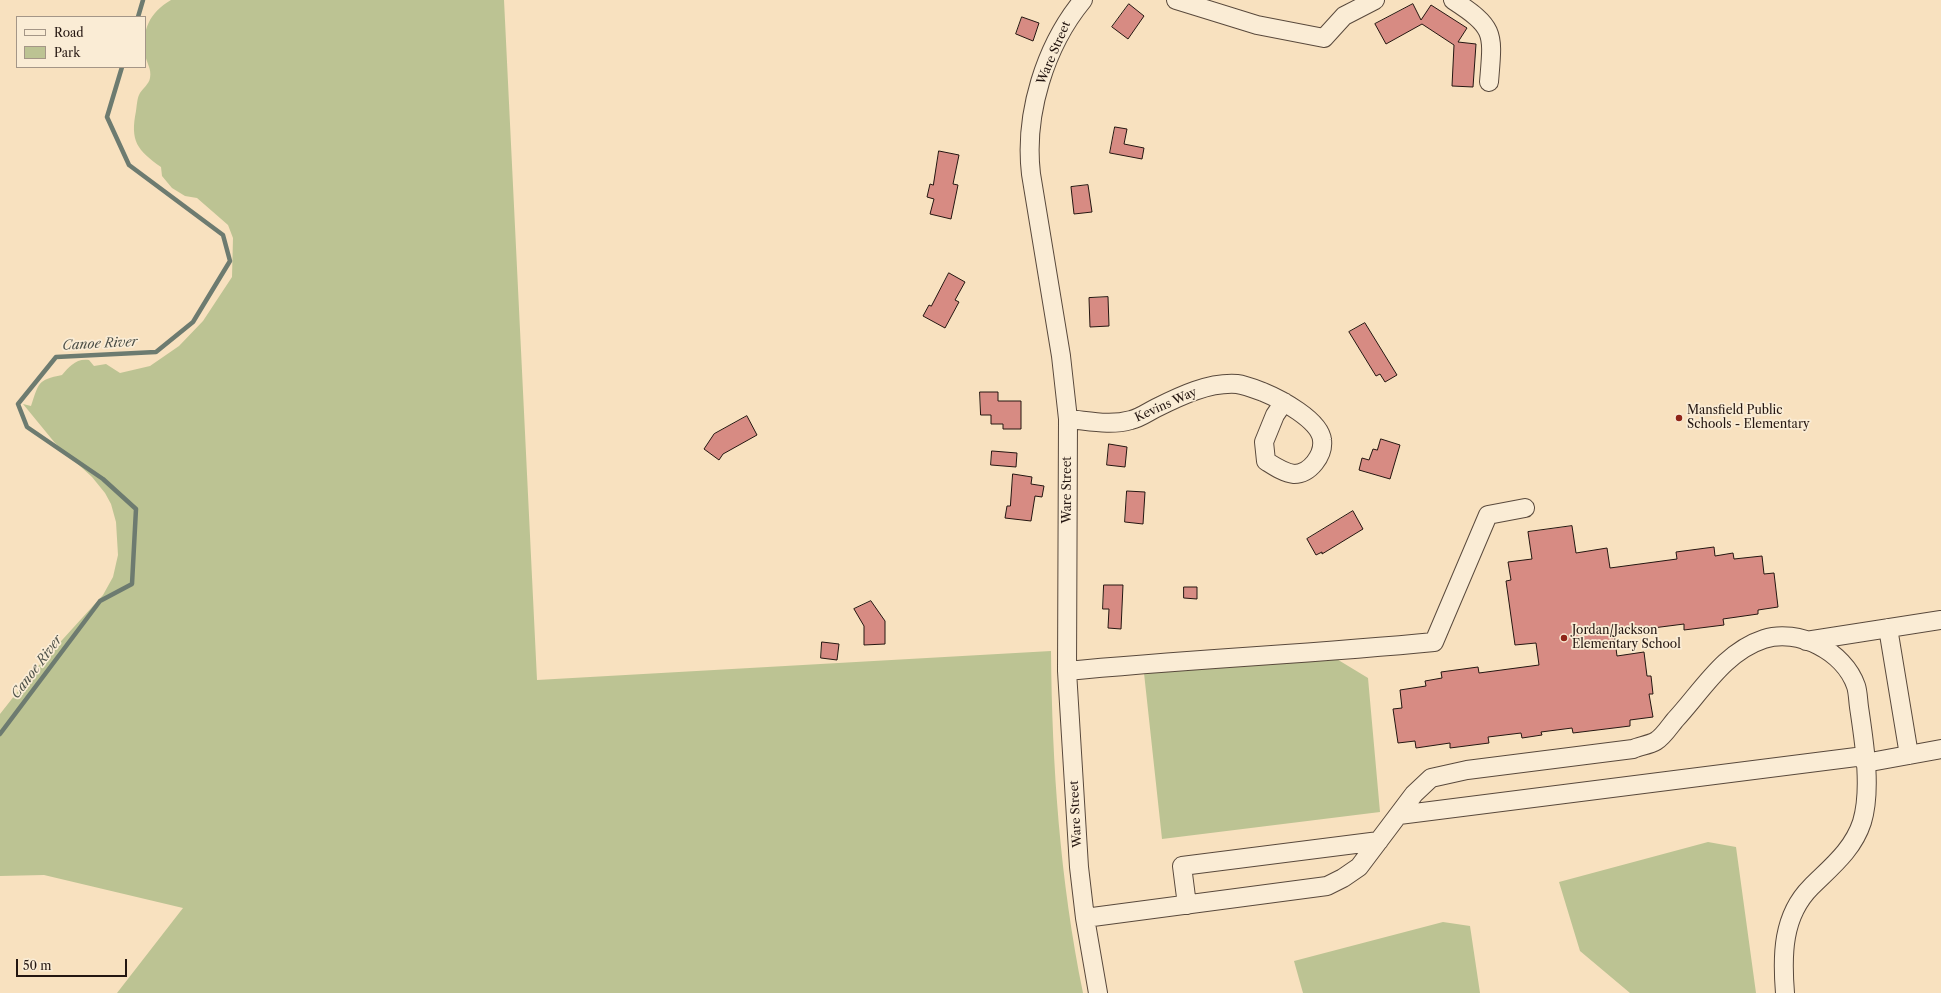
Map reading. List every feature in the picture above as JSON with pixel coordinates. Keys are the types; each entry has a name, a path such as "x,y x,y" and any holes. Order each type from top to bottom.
{"street":[{"name":"Ware Street","path":"1083,0 1070,15 1042,77 1033,116 1030,145 1031,174 1061,356 1068,419 1067,672 1073,756 1075,824 1085,918 1098,993"},
{"path":"1176,0 1256,25 1324,38 1344,16 1375,0"},
{"path":"1453,0 1477,16 1490,32 1492,48 1489,82"},
{"name":"Kevins Way","path":"1068,419 1112,424 1133,420 1180,397 1206,387 1237,384 1263,392 1284,402"},
{"path":"1067,672 1140,664 1434,642 1488,515 1525,508"},
{"path":"1806,641 1941,620"},
{"path":"1888,628 1909,755"},
{"path":"1085,918 1327,886 1343,878 1359,867 1414,794 1431,778 1467,770 1633,749 1657,740 1720,667 1742,649 1765,639 1791,637 1806,641 1830,652 1845,666 1856,685 1867,796 1862,820 1856,836 1835,865 1809,889 1790,922 1784,940 1782,960 1785,993"},
{"path":"1399,815 1864,756 1909,755 1941,749"},
{"path":"1187,905 1182,866 1379,841"}],"green space":[{"path":"171,0 504,0 537,680 1051,651 1053,737 1059,823 1068,908 1083,993 117,993 183,908 44,875 0,876 0,714 33,672 103,595 113,577 118,555 116,522 111,504 105,493 92,477 55,443 23,404 31,406 38,387 43,381 62,375 73,364 80,360 89,360 94,366 106,364 120,373 150,366 179,346 203,321 232,277 233,238 228,225 197,198 185,196 172,188 162,176 161,167 141,150 135,137 134,121 138,99 140,93 150,78 150,69 146,60 146,30 152,16 163,5"},
{"path":"1335,658 1368,678 1380,812 1162,839 1144,673"},
{"path":"1708,842 1736,847 1756,993 1630,993 1580,951 1559,882"},
{"path":"1443,922 1470,926 1480,993 1303,993 1294,961"}],"building":[{"path":"1129,4 1144,16 1128,39 1112,27"},
{"path":"1413,4 1421,20 1431,5 1467,28 1458,42 1476,44 1473,87 1452,86 1454,45 1422,24 1386,44 1375,24"},
{"path":"1022,17 1039,23 1033,41 1016,34"},
{"path":"1115,127 1127,129 1124,144 1144,148 1142,159 1110,153"},
{"path":"939,151 959,155 953,184 958,185 951,219 930,214 934,199 927,197 930,184 933,185"},
{"path":"1088,185 1092,212 1074,214 1071,187"},
{"path":"949,273 965,282 955,300 959,302 945,328 923,316 929,305 931,306"},
{"path":"1108,297 1109,326 1090,327 1089,298"},
{"path":"1365,323 1397,375 1385,382 1380,374 1376,376 1349,332"},
{"path":"980,392 998,392 998,401 1021,401 1021,429 1003,429 1003,424 991,424 991,415 981,415"},
{"path":"747,416 757,435 723,454 719,460 704,449 714,434"},
{"path":"1381,439 1400,445 1390,479 1359,470 1362,458 1369,460 1373,449 1377,450"},
{"path":"1109,444 1127,447 1125,467 1107,465"},
{"path":"992,451 1017,453 1016,467 991,465"},
{"path":"1013,474 1032,477 1031,484 1044,486 1042,497 1035,496 1031,521 1005,518 1007,506 1010,506"},
{"path":"1127,491 1145,492 1143,524 1125,522"},
{"path":"1353,511 1363,529 1322,554 1322,552 1316,555 1307,539"},
{"name":"Jordan/Jackson Elementary School","path":"1572,526 1576,553 1607,548 1610,568 1677,559 1676,552 1714,547 1715,556 1733,553 1734,559 1762,556 1764,574 1774,573 1778,607 1758,610 1758,614 1723,619 1724,625 1684,630 1684,624 1614,633 1617,656 1644,652 1647,676 1651,676 1653,694 1649,694 1653,717 1630,720 1630,726 1573,733 1572,728 1541,732 1542,735 1522,738 1521,733 1488,737 1489,743 1450,748 1450,743 1416,748 1415,741 1398,743 1393,709 1402,708 1400,690 1426,686 1425,681 1442,678 1441,672 1478,667 1479,673 1539,665 1536,643 1515,645 1506,581 1511,580 1508,562 1532,559 1528,532"},
{"path":"1104,585 1123,585 1121,629 1108,628 1109,609 1103,609"},
{"path":"1184,587 1197,587 1197,599 1184,598"},
{"path":"871,601 885,621 885,644 864,645 864,626 854,609"},
{"path":"822,642 839,644 837,660 821,658"}],"waterway":[{"name":"Canoe River","path":"138,16 143,0"},
{"name":"Canoe River","path":"0,734 100,601 132,584 136,509 103,479 27,427 18,404 56,357 156,352 193,322 230,261 223,235 129,165 107,117 122,68"}],"place":[{"name":"Mansfield Public Schools - Elementary","path":"1679,418"},
{"name":"Jordan/Jackson Elementary School","path":"1564,638"}]}
